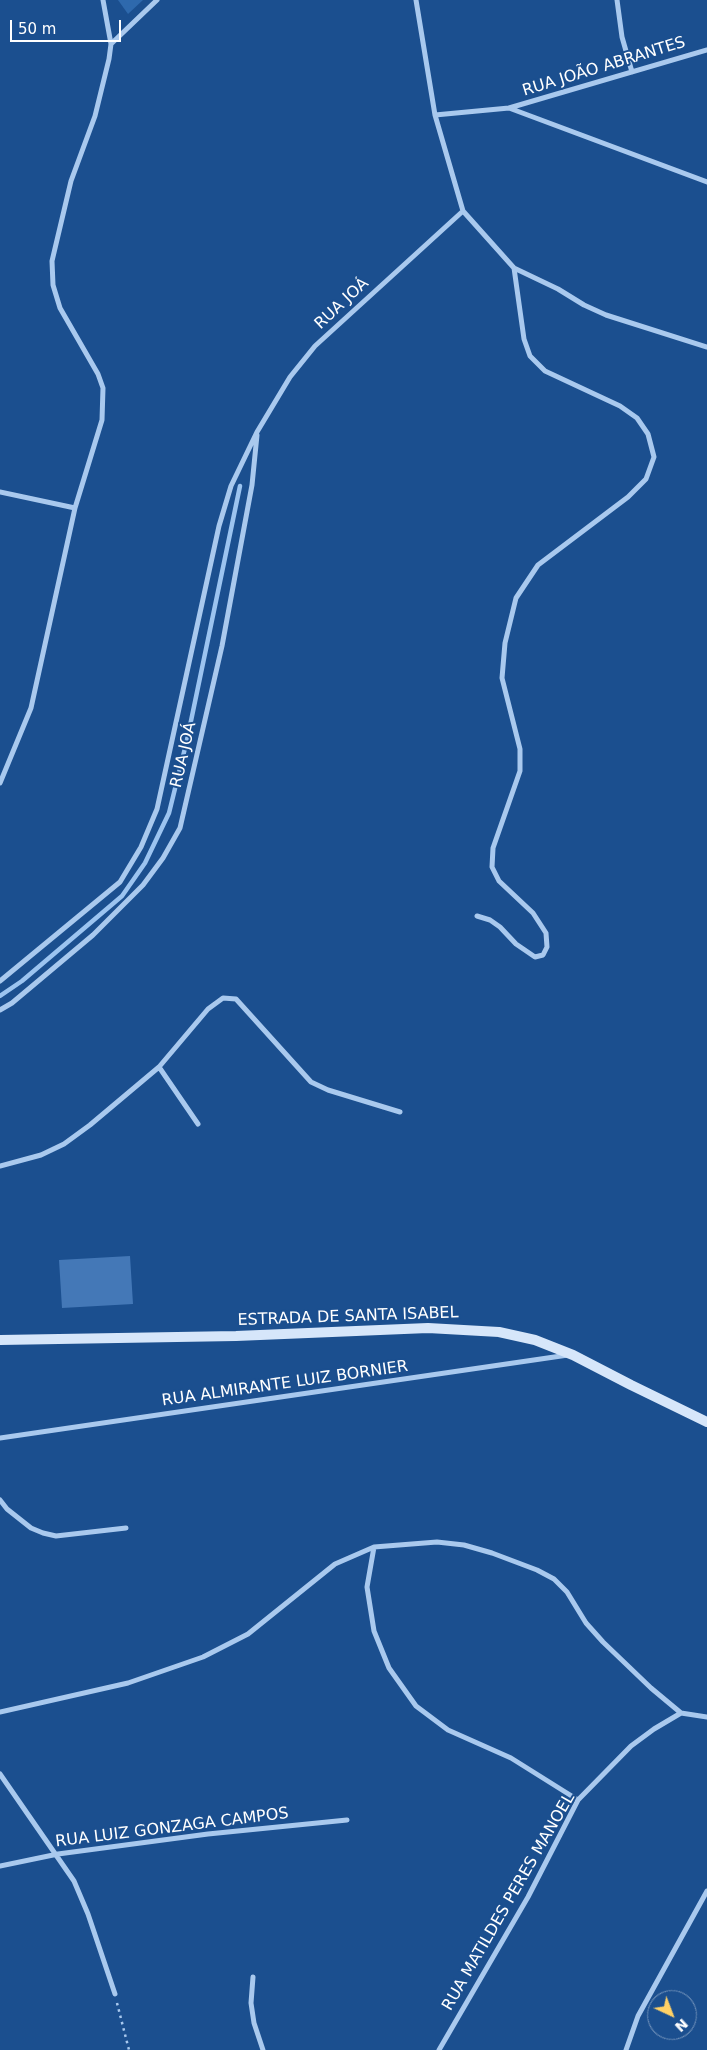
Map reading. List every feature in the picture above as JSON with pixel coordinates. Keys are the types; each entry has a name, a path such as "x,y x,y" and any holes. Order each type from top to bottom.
{"main road":[{"name":"ESTRADA DE SANTA ISABEL","path":"0,1340 236,1336 428,1328 499,1332 535,1340 573,1355 707,1422"}],"street":[{"path":"0,784 31,708 75,508 102,420 103,388 98,374 60,308 53,285 52,261 71,181 95,116 111,44 103,0"},
{"path":"111,44 157,0"},
{"path":"416,0 435,115 463,211 514,268 606,315 707,347"},
{"path":"617,0 622,37 632,72"},
{"name":"RUA JOÃO ABRANTES","path":"509,108 707,50"},
{"path":"435,115 509,108 707,182"},
{"name":"RUA JOÁ","path":"0,981 120,882 141,847 157,809 219,526 232,486 257,432 290,377 315,346 463,211"},
{"path":"478,916 490,920 500,927 516,944 535,958 543,955 547,947 546,933 533,912 499,881 492,868 493,848 520,771 520,749 502,678 505,643 516,598 538,565 628,497 646,479 654,457 648,434 637,418 620,406 545,371 530,356 524,339 514,268"},
{"name":"RUA JOÁ","path":"0,1010 12,1003 93,935 143,885 163,858 180,828 224,636 252,485 257,432"},
{"path":"0,492 75,508"},
{"path":"0,1166 41,1155 64,1144 90,1125 159,1067 208,1008 223,998 236,999 311,1082 328,1090 400,1112"},
{"path":"159,1067 198,1124"},
{"name":"RUA ALMIRANTE LUIZ BORNIER","path":"0,1438 573,1355"},
{"path":"0,1500 7,1509 31,1528 56,1536 126,1528"},
{"path":"0,1712 128,1683 203,1657 248,1634 334,1564 374,1548 437,1542 464,1545 537,1570 554,1579 567,1592 586,1623 651,1688 682,1713 707,1717"},
{"path":"374,1548 367,1587 374,1631 389,1668 416,1706 448,1730 510,1758 578,1800"},
{"name":"RUA MATILDES PERES MANOEL","path":"439,2050 528,1896 578,1800 631,1746 654,1729 682,1713"},
{"path":"0,1774 58,1854 74,1881 88,1914 115,1994"},
{"name":"RUA LUIZ GONZAGA CAMPOS","path":"0,1866 58,1854 208,1834 347,1820"},
{"path":"626,2050 638,2016 707,1891"},
{"path":"253,1977 251,2003 254,2023 263,2050"}],"path":[{"path":"115,1994 129,2050"}],"shaded area":[{"path":"118,0 143,0 128,14"}],"building":[{"path":"130,1256 133,1304 62,1308 59,1260"}],"waterway":[{"path":"0,996 22,981 122,896 145,863 169,813 187,740 240,486"}]}
